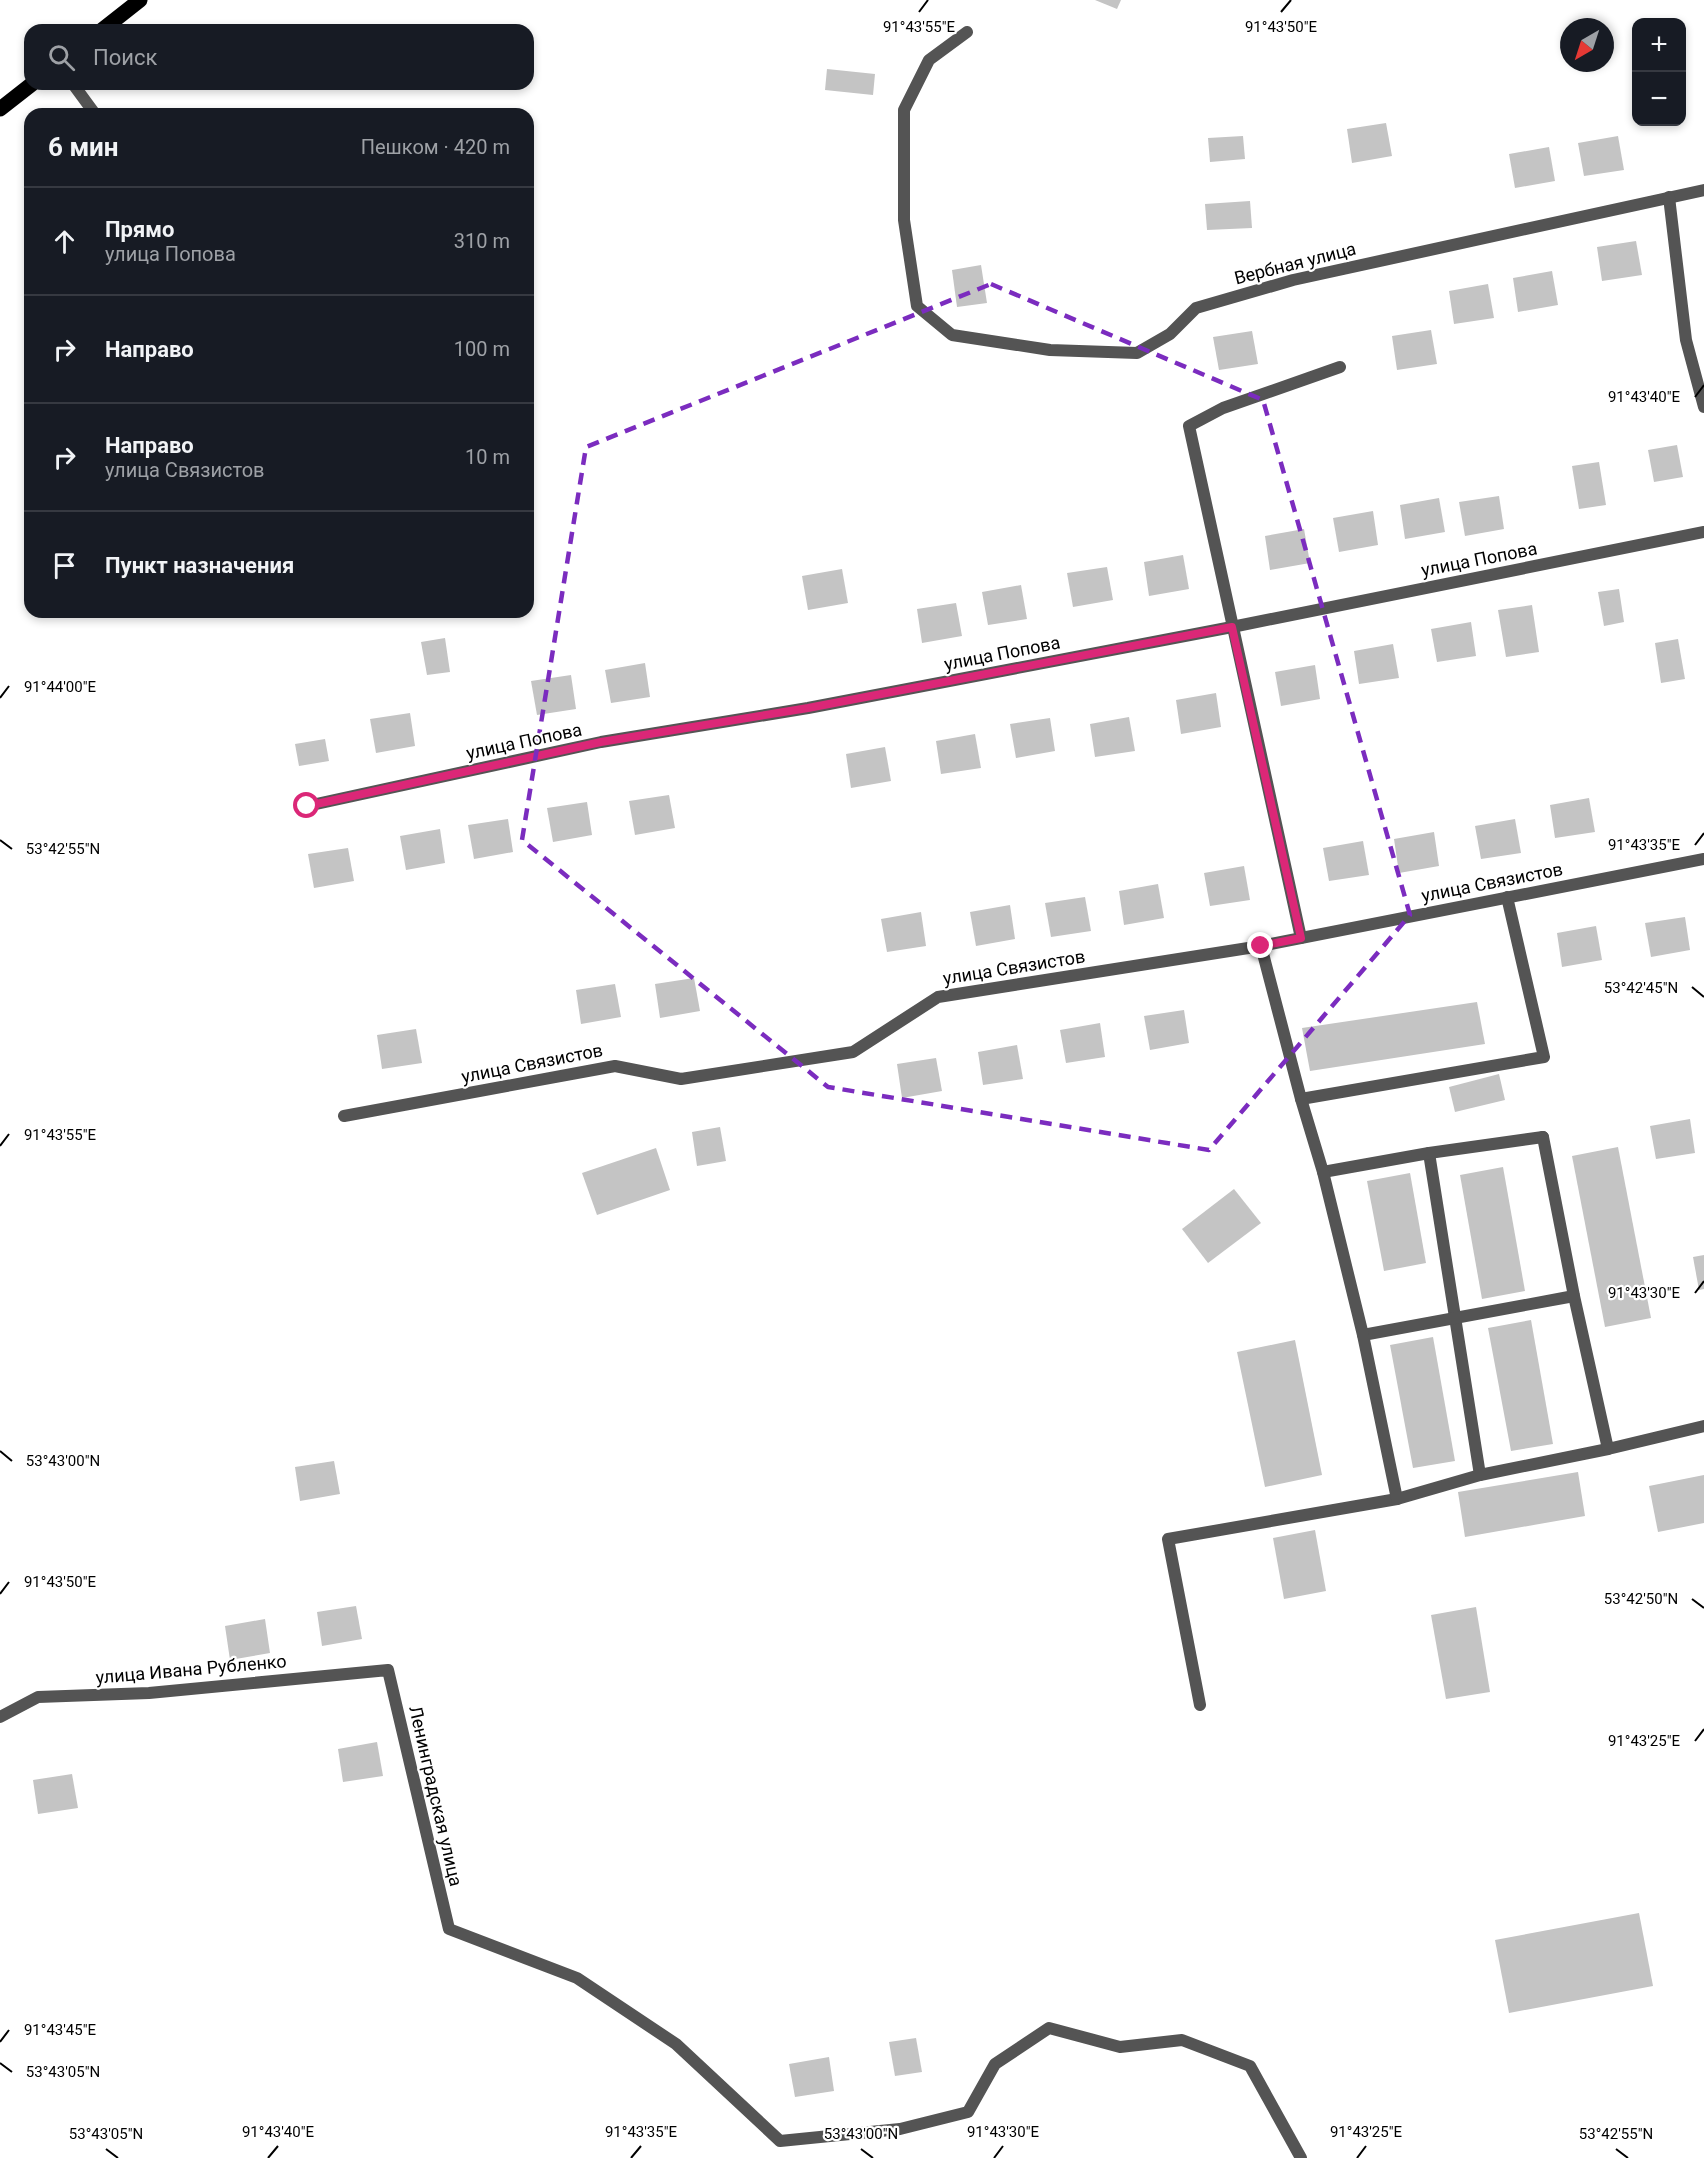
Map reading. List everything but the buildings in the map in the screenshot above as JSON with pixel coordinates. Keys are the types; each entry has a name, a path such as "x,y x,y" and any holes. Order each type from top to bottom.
{"main road":[{"path":"110,24 140,0"},
{"path":"0,109 24,90"}],"street":[{"name":"Вербная улица","path":"967,32 929,60 904,110 904,220 917,306 952,335 1050,350 1137,353 1170,334 1196,308 1293,280 1704,190"},
{"path":"77,90 91,108"},
{"path":"1669,197 1686,340 1704,407"},
{"path":"1301,938 1189,426 1223,408 1340,367"},
{"name":"улица Попова","path":"307,806 601,742 808,708 1232,627 1704,532"},
{"name":"улица Связистов","path":"344,1116 615,1066 681,1079 853,1052 938,997 1261,946 1704,859"},
{"path":"1301,1099 1544,1057 1507,897"},
{"path":"1261,946 1301,1099 1323,1172 1363,1335 1397,1499"},
{"path":"1323,1172 1429,1153 1544,1137 1574,1296 1608,1449"},
{"path":"1429,1153 1480,1475"},
{"path":"1363,1335 1574,1296"},
{"path":"1200,1705 1168,1539 1397,1499 1480,1475 1608,1449 1704,1426"},
{"name":"улица Ивана Рубленко","path":"0,1717 38,1698 148,1693 388,1670"},
{"name":"Ленинградская улица","path":"388,1670 449,1929 577,1978 676,2044 780,2141 900,2130 968,2112 995,2064 1049,2028 1120,2048 1182,2040 1250,2067 1301,2158"}],"highlighted area":[{"path":"991,284 1263,400 1410,915 1209,1150 828,1087 522,840 586,447"}],"route":[{"path":"307,806 601,742 808,708 1232,627 1301,938 1261,946"}]}
